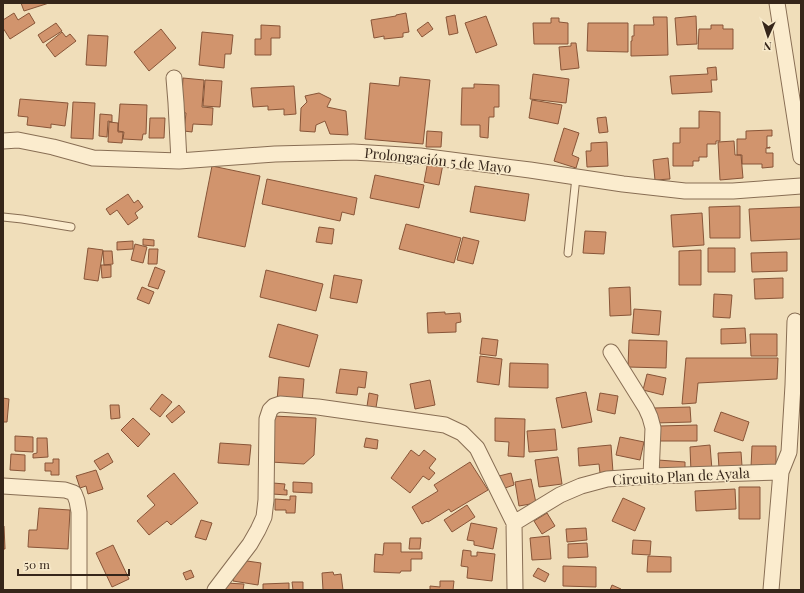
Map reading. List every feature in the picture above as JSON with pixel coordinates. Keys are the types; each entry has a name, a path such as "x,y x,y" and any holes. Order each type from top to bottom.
{"street":[{"path":"776,3 801,157"},
{"path":"174,78 179,161"},
{"name":"Prolongación 5 de Mayo","path":"3,141 18,140 53,147 93,158 179,161 275,154 353,152 420,156 685,192 733,191 801,186"},
{"path":"771,590 782,472 795,451 793,385 795,321"},
{"path":"611,352 646,408 650,417 653,428 651,476"},
{"path":"215,590 250,544 264,517 266,500 267,419 270,410 274,406 280,404 318,407 445,425 462,433 477,448 514,523 515,590"},
{"name":"Circuito Plan de Ayala","path":"514,523 560,495 581,486 607,479 651,476 782,472"},
{"path":"3,486 65,490 74,493 78,501 79,512 79,590"}],"lane":[{"path":"568,253 576,177"},
{"path":"3,217 71,227"}],"building":[{"path":"21,3 49,3 24,11"},
{"path":"14,13 18,20 29,13 35,23 10,39 3,28 3,20"},
{"path":"406,13 409,32 403,33 403,37 384,39 384,36 374,38 371,20"},
{"path":"455,15 458,33 449,35 446,17"},
{"path":"486,16 497,45 476,53 465,23"},
{"path":"696,16 697,44 677,45 675,18"},
{"path":"653,17 667,17 668,55 631,56 631,41 632,36 634,36 634,25 654,25"},
{"path":"551,18 559,18 559,22 568,23 568,44 534,44 533,23 551,23"},
{"path":"428,22 433,29 422,37 417,30"},
{"path":"56,23 62,31 43,43 38,35"},
{"path":"588,23 628,23 628,52 587,51"},
{"path":"261,25 280,26 280,38 271,38 271,55 255,55 255,39 261,39"},
{"path":"711,25 723,25 723,29 733,29 733,49 698,49 699,29 711,29"},
{"path":"161,29 176,48 149,71 134,52"},
{"path":"62,32 66,37 70,34 76,41 55,57 46,45"},
{"path":"202,32 233,35 231,54 225,54 224,68 199,65"},
{"path":"88,35 108,36 106,66 86,65"},
{"path":"571,43 576,43 579,68 561,70 559,47 571,46"},
{"path":"716,67 717,80 711,80 712,92 672,94 670,76 708,74 707,68"},
{"path":"533,74 569,79 566,103 530,99"},
{"path":"400,77 430,80 423,144 365,139 370,83 399,86"},
{"path":"183,78 204,80 202,107 213,108 212,125 193,124 192,132 184,131 186,113 181,112"},
{"path":"205,80 222,81 220,107 203,106"},
{"path":"474,84 499,85 499,107 494,107 494,117 489,117 488,138 480,137 480,125 461,125 462,88 474,88"},
{"path":"294,86 296,114 284,115 284,109 268,110 268,106 253,107 251,88"},
{"path":"319,93 331,99 327,107 346,111 348,135 330,134 325,121 316,125 315,132 300,131 301,108 307,102 305,96"},
{"path":"20,99 68,103 65,126 51,124 51,128 27,125 28,117 18,116"},
{"path":"532,100 562,105 558,124 529,118"},
{"path":"73,102 95,103 93,139 71,138"},
{"path":"120,104 147,105 146,134 143,134 142,140 123,139 124,132 118,131"},
{"path":"699,111 720,112 720,141 716,141 716,144 707,144 707,157 699,157 699,161 693,161 693,166 673,166 673,143 680,143 680,128 699,128"},
{"path":"100,114 112,115 112,122 108,121 107,137 99,136"},
{"path":"606,117 608,132 599,133 597,118"},
{"path":"150,118 165,118 164,138 149,138"},
{"path":"109,122 118,123 118,132 123,132 122,143 108,142"},
{"path":"564,128 579,133 572,155 579,158 576,168 554,161"},
{"path":"772,130 772,136 767,136 766,153 773,153 773,167 762,168 762,164 742,164 742,155 737,155 737,139 746,139 746,131"},
{"path":"427,131 442,132 441,147 426,147"},
{"path":"734,141 735,155 741,155 743,178 720,180 718,142"},
{"path":"607,142 608,166 587,167 586,151 591,151 591,143"},
{"path":"668,158 670,179 655,180 653,160"},
{"path":"428,161 443,164 439,185 424,182"},
{"path":"212,166 260,176 245,247 198,237"},
{"path":"375,175 424,185 419,208 370,198"},
{"path":"267,179 357,198 354,215 342,212 340,221 262,204"},
{"path":"475,186 529,194 525,221 470,212"},
{"path":"128,194 134,203 138,200 143,207 135,213 138,218 128,225 117,210 110,215 106,209"},
{"path":"740,206 740,238 710,238 709,207"},
{"path":"801,207 801,239 751,241 749,209"},
{"path":"702,213 704,245 673,247 671,215"},
{"path":"406,224 461,238 454,263 399,249"},
{"path":"319,227 334,229 332,244 316,242"},
{"path":"585,231 606,232 604,254 583,253"},
{"path":"463,237 479,241 473,264 457,260"},
{"path":"143,239 154,240 154,246 143,245"},
{"path":"133,241 133,249 117,250 117,242"},
{"path":"135,244 147,247 143,263 131,260"},
{"path":"88,248 103,250 98,281 84,279"},
{"path":"708,248 735,248 735,272 708,272"},
{"path":"149,249 158,249 157,264 148,264"},
{"path":"701,250 701,285 679,285 679,251"},
{"path":"103,251 112,251 113,264 104,265"},
{"path":"787,252 787,271 752,272 751,253"},
{"path":"101,265 111,265 111,277 102,278"},
{"path":"155,267 165,271 158,289 148,286"},
{"path":"266,270 323,284 316,311 260,297"},
{"path":"334,275 362,280 357,303 330,298"},
{"path":"783,278 783,298 755,299 754,279"},
{"path":"142,287 154,292 149,304 137,299"},
{"path":"630,287 631,315 610,316 609,288"},
{"path":"714,294 732,295 730,318 713,317"},
{"path":"634,309 661,311 659,335 632,333"},
{"path":"445,312 445,314 460,313 461,322 456,323 456,332 428,333 427,313"},
{"path":"278,324 318,335 309,367 269,357"},
{"path":"745,328 746,343 721,344 721,329"},
{"path":"750,334 777,334 777,356 751,356"},
{"path":"482,338 498,340 496,356 480,354"},
{"path":"629,340 667,341 666,368 628,367"},
{"path":"480,356 502,359 499,385 477,382"},
{"path":"686,358 778,358 777,379 698,383 696,403 682,404"},
{"path":"510,363 548,364 548,388 509,387"},
{"path":"340,369 367,372 365,388 358,387 357,395 336,393"},
{"path":"647,374 666,378 663,395 643,390"},
{"path":"279,377 304,379 302,403 277,401"},
{"path":"430,380 435,405 415,409 410,384"},
{"path":"586,392 592,422 562,428 556,398"},
{"path":"369,393 378,395 375,414 366,413"},
{"path":"600,393 618,396 615,414 597,410"},
{"path":"162,394 172,402 160,417 150,409"},
{"path":"3,398 9,399 7,422 3,422"},
{"path":"110,405 119,405 120,418 111,419"},
{"path":"179,405 185,412 172,423 166,416"},
{"path":"690,407 691,422 655,423 654,408"},
{"path":"721,412 749,422 743,441 714,431"},
{"path":"273,416 316,418 314,455 304,464 271,462"},
{"path":"133,418 150,434 138,447 121,430"},
{"path":"495,418 525,419 524,457 508,456 509,442 495,441"},
{"path":"697,425 697,441 660,441 660,426"},
{"path":"555,429 557,450 529,452 527,431"},
{"path":"15,436 33,437 33,452 15,451"},
{"path":"620,437 644,442 640,460 616,455"},
{"path":"37,438 47,438 48,457 33,458 33,454 37,453"},
{"path":"366,438 378,440 377,449 364,447"},
{"path":"220,443 251,445 249,465 218,463"},
{"path":"611,445 613,472 600,473 599,464 579,466 578,448"},
{"path":"710,445 712,470 691,472 690,447"},
{"path":"752,446 776,446 776,467 751,467"},
{"path":"411,450 419,456 424,450 436,459 429,468 435,473 429,480 423,476 410,493 391,478"},
{"path":"741,452 742,466 719,468 718,453"},
{"path":"108,453 113,462 100,470 94,461"},
{"path":"11,454 25,455 25,471 10,470"},
{"path":"558,457 562,484 539,487 535,460"},
{"path":"53,459 59,459 59,475 51,475 51,471 45,471 45,463 53,463"},
{"path":"658,460 685,462 685,474 657,471"},
{"path":"470,462 488,490 451,512 449,509 422,524 412,507 438,491 434,485"},
{"path":"96,470 103,489 88,494 86,486 80,488 76,476"},
{"path":"174,473 198,503 171,525 167,521 149,535 137,521 155,505 147,496"},
{"path":"511,473 514,485 499,490 495,477"},
{"path":"531,479 536,503 519,506 515,482"},
{"path":"293,482 312,483 312,493 293,492"},
{"path":"273,483 285,484 284,490 287,490 287,495 272,494"},
{"path":"739,487 760,487 760,519 739,519"},
{"path":"735,489 736,509 696,511 695,491"},
{"path":"290,496 296,496 295,513 286,513 286,510 275,510 275,499 290,500"},
{"path":"623,498 645,508 635,531 612,521"},
{"path":"467,505 475,517 452,532 444,520"},
{"path":"39,508 70,510 68,549 28,547 29,530 37,530"},
{"path":"547,513 555,526 542,534 534,521"},
{"path":"201,520 212,523 206,540 195,537"},
{"path":"471,523 497,528 493,549 474,545 474,541 467,540"},
{"path":"4,526 5,549 3,549"},
{"path":"586,528 587,540 567,542 566,529"},
{"path":"549,536 551,559 532,560 530,538"},
{"path":"410,538 421,538 420,549 409,549"},
{"path":"633,540 651,541 650,555 632,554"},
{"path":"384,543 401,543 401,552 422,552 422,559 411,559 411,571 401,571 400,573 374,572 375,554 383,555"},
{"path":"587,543 588,557 568,558 568,544"},
{"path":"113,545 129,579 112,587 96,553"},
{"path":"463,550 471,551 471,556 477,556 477,552 495,554 492,581 467,578 468,567 461,566"},
{"path":"648,556 671,557 671,572 647,572"},
{"path":"247,561 261,563 258,585 233,581 235,573"},
{"path":"563,566 596,567 596,587 563,586"},
{"path":"538,568 549,574 545,582 533,576"},
{"path":"191,570 194,577 186,580 183,573"},
{"path":"333,572 334,575 341,574 343,590 323,590 322,573"},
{"path":"440,581 454,581 453,590 430,590 430,586 440,587"},
{"path":"292,582 303,582 303,590 293,590"},
{"path":"225,583 244,584 243,590 223,590"},
{"path":"289,583 289,590 263,590 263,584"},
{"path":"612,585 621,589 621,590 610,590"}]}
